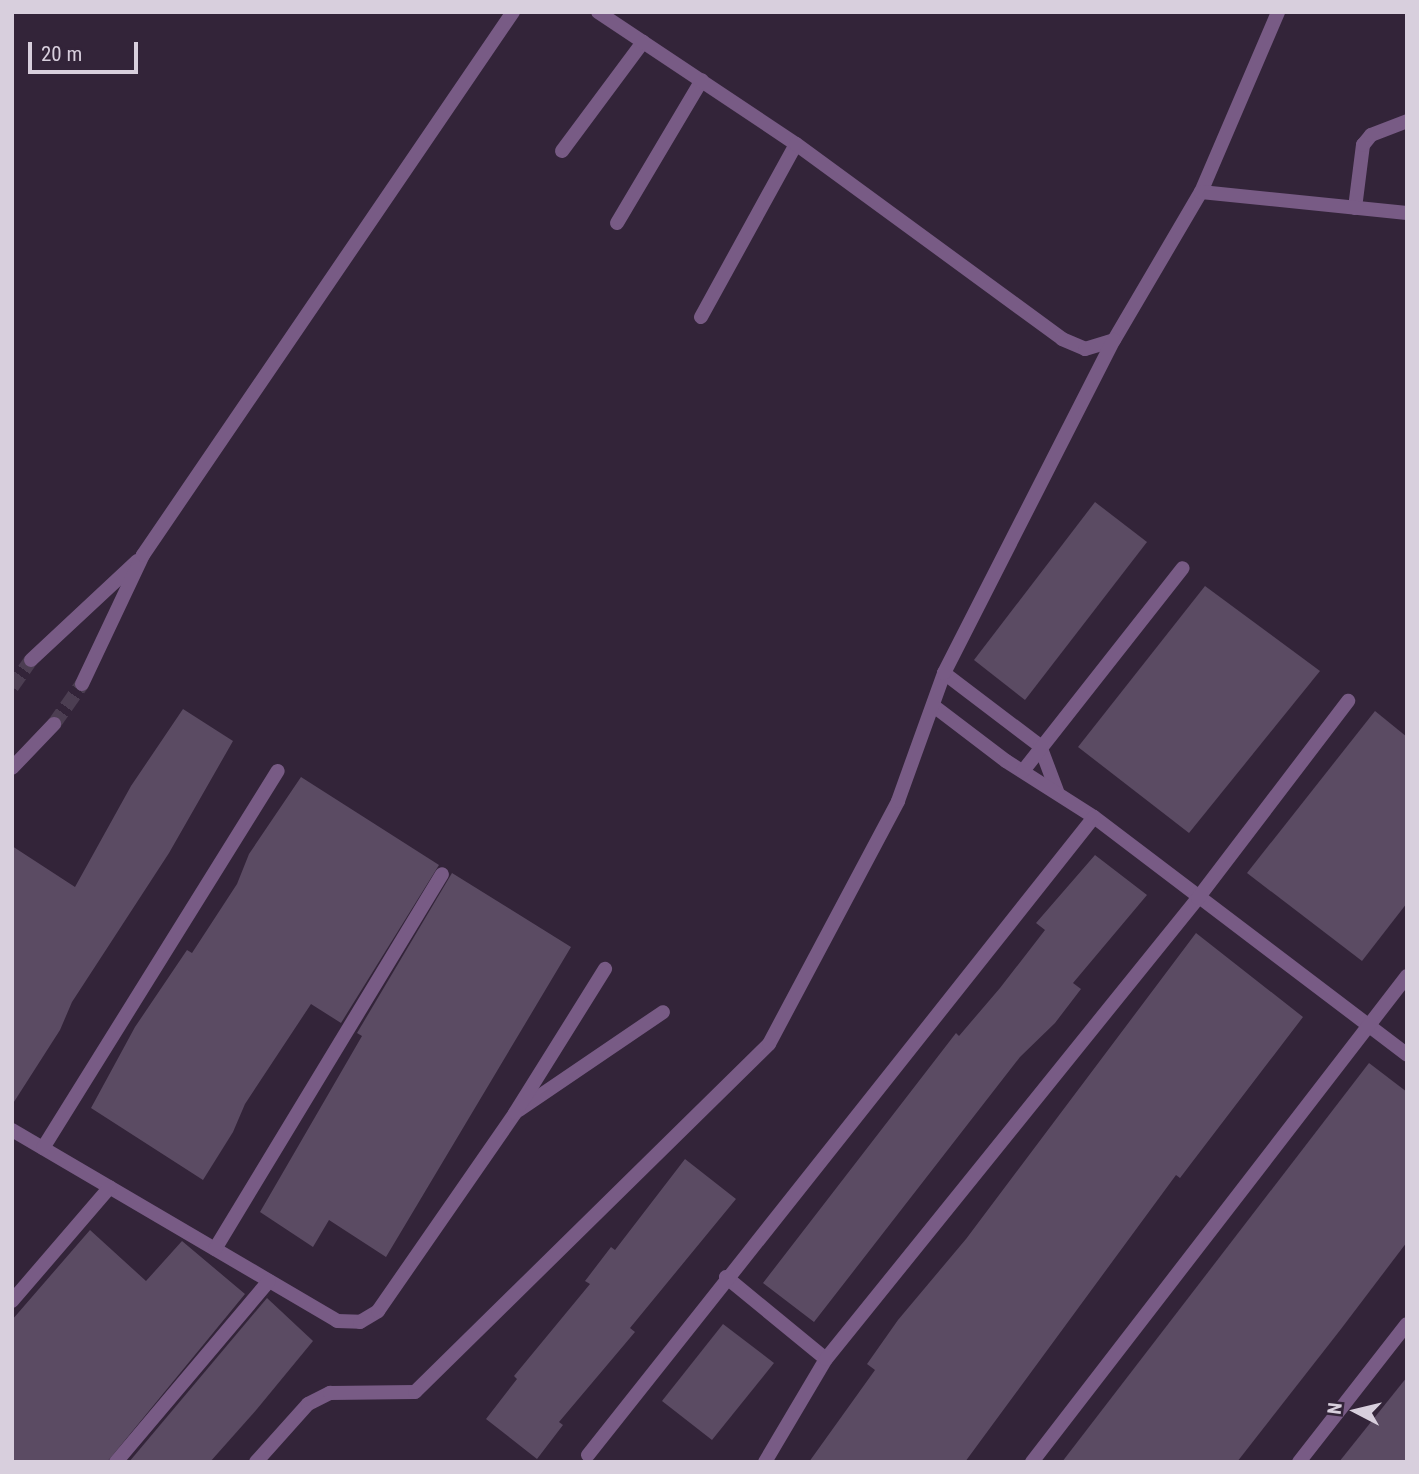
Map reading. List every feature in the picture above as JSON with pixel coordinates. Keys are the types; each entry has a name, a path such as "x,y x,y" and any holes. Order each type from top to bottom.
{"street":[{"path":"82,684 143,555 513,12"},
{"path":"598,12 796,144 1062,339 1085,349 1114,340"},
{"path":"256,1462 308,1404 330,1393 415,1392 769,1044 898,801 935,707 944,674 1114,340 1201,192 1278,12"},
{"path":"562,150 643,42"},
{"path":"617,223 702,80"},
{"path":"1355,208 1363,145 1371,135 1407,121"},
{"path":"701,317 796,144"},
{"path":"1201,192 1407,213"},
{"path":"31,660 143,555"},
{"path":"1023,771 1040,746 1183,568"},
{"path":"944,674 1040,746 1057,791"},
{"path":"765,1462 826,1359 1198,898 1348,701"},
{"path":"935,707 1023,771 1094,817 1407,1055"},
{"path":"12,768 54,724"},
{"path":"43,1148 278,771"},
{"path":"588,1455 726,1277 1094,817"},
{"path":"215,1249 442,874"},
{"path":"12,1130 337,1321 360,1322 378,1311 515,1113 604,969"},
{"path":"1032,1462 1407,976"},
{"path":"515,1113 663,1012"},
{"path":"12,1301 110,1187"},
{"path":"726,1277 826,1359"},
{"path":"116,1462 270,1281"},
{"path":"1299,1462 1407,1324"}],"building":[{"path":"1095,502 1147,542 1025,700 974,660"},
{"path":"1205,586 1320,671 1189,833 1078,747"},
{"path":"183,709 233,741 169,853 72,1002 60,1030 12,1105 12,846 75,887 131,786"},
{"path":"1375,711 1407,737 1407,903 1362,961 1247,873"},
{"path":"301,777 439,865 341,1023 311,1004 245,1104 233,1132 203,1180 91,1108 135,1027 187,950 192,953 237,884 249,854"},
{"path":"1095,855 1147,895 1073,983 1081,989 1055,1023 1020,1057 814,1322 763,1283 956,1033 959,1036 1045,930 1036,923"},
{"path":"452,873 571,947 386,1257 329,1220 313,1247 260,1212 362,1036 357,1033"},
{"path":"1196,933 1303,1017 1180,1178 1176,1175 965,1462 809,1462 875,1370 867,1364 898,1320 966,1239"},
{"path":"1369,1063 1407,1092 1407,1242 1341,1329 1237,1462 1062,1462"},
{"path":"685,1159 736,1199 630,1328 635,1332 559,1422 563,1425 537,1459 486,1419 517,1379 514,1376 590,1284 585,1281 611,1247 615,1250"},
{"path":"90,1230 146,1281 182,1241 245,1294 107,1462 12,1462 12,1320"},
{"path":"267,1298 313,1341 257,1409 210,1462 129,1462"},
{"path":"723,1324 774,1363 712,1440 662,1401"},
{"path":"1407,1377 1407,1462 1339,1462"}],"tunnel":[{"path":"12,687 31,660"},
{"path":"54,724 82,684"}]}
